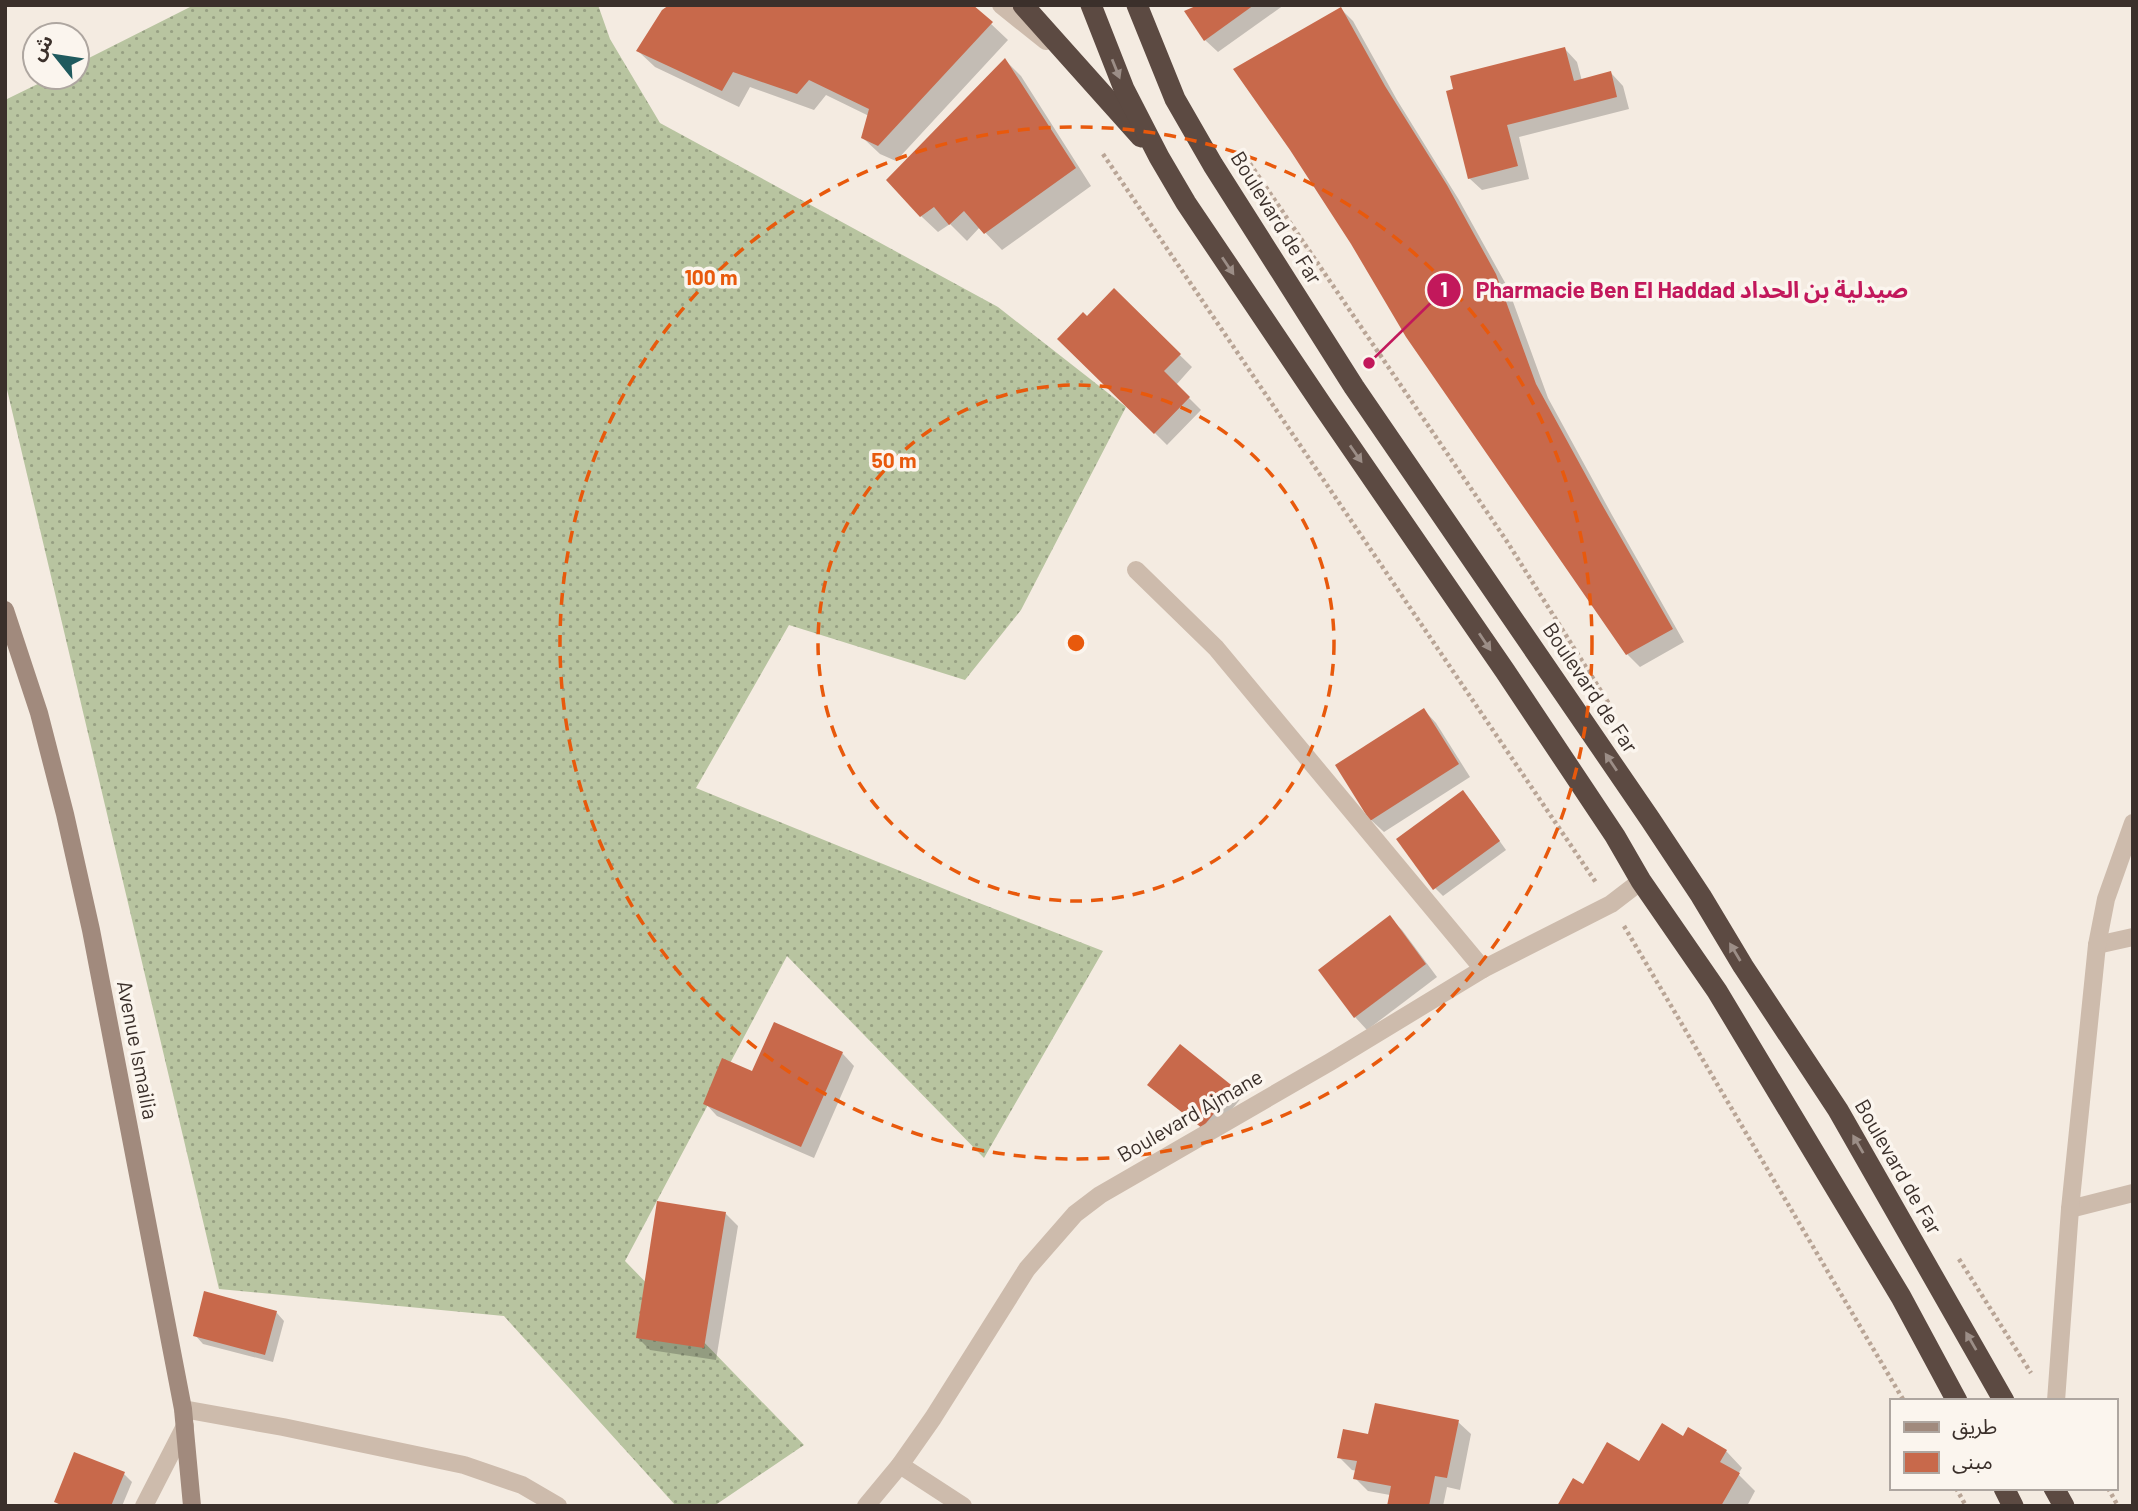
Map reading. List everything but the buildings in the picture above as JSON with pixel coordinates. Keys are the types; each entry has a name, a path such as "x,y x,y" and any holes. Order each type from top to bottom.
{"highway":[{"path":"1023,5 1159,157"},
{"path":"1091,5 1125,89 1159,157 1209,237 1608,825 1641,881 1717,991 1901,1297 1955,1399"},
{"name":"Boulevard de Far","path":"1137,5 1175,99 1213,164 1354,387 1702,897 1743,966 1838,1110 2003,1399"},
{"path":"2005,1490 2013,1506"},
{"path":"2055,1490 2064,1506"}],"street":[{"path":"1001,5 1071,60"},
{"path":"1136,570 1216,648 1483,969"},
{"name":"Avenue Ismailia","path":"5,610 39,713 91,930 184,1418 192,1506"},
{"path":"2056,1399 2070,1209 2097,946 2106,898 2133,823"},
{"name":"Boulevard Ajmane","path":"866,1506 900,1465 933,1418 1027,1269 1075,1214 1100,1195 1342,1055 1483,969 1611,904 1641,881"},
{"path":"2097,946 2133,937"},
{"path":"2070,1209 2133,1194"},
{"path":"144,1506 184,1418 283,1427 464,1465 522,1485 558,1506"},
{"path":"900,1465 963,1506"}],"path":[{"path":"1103,154 1611,904 1903,1399"},
{"path":"1957,1490 1966,1506"},
{"path":"2109,1490 2118,1506"}],"green space":[{"path":"194,5 598,5 610,39 660,123 998,307 1126,407 1021,610 965,680 789,625 696,788 1103,951 984,1158 787,956 625,1261 804,1445 714,1506 676,1506 504,1316 219,1289 5,381 5,100 23,91 91,91 91,57"}],"place":[{"name":"Pharmacie Ben El Haddad صيدلية بن الحداد","path":"1369,363"}]}
